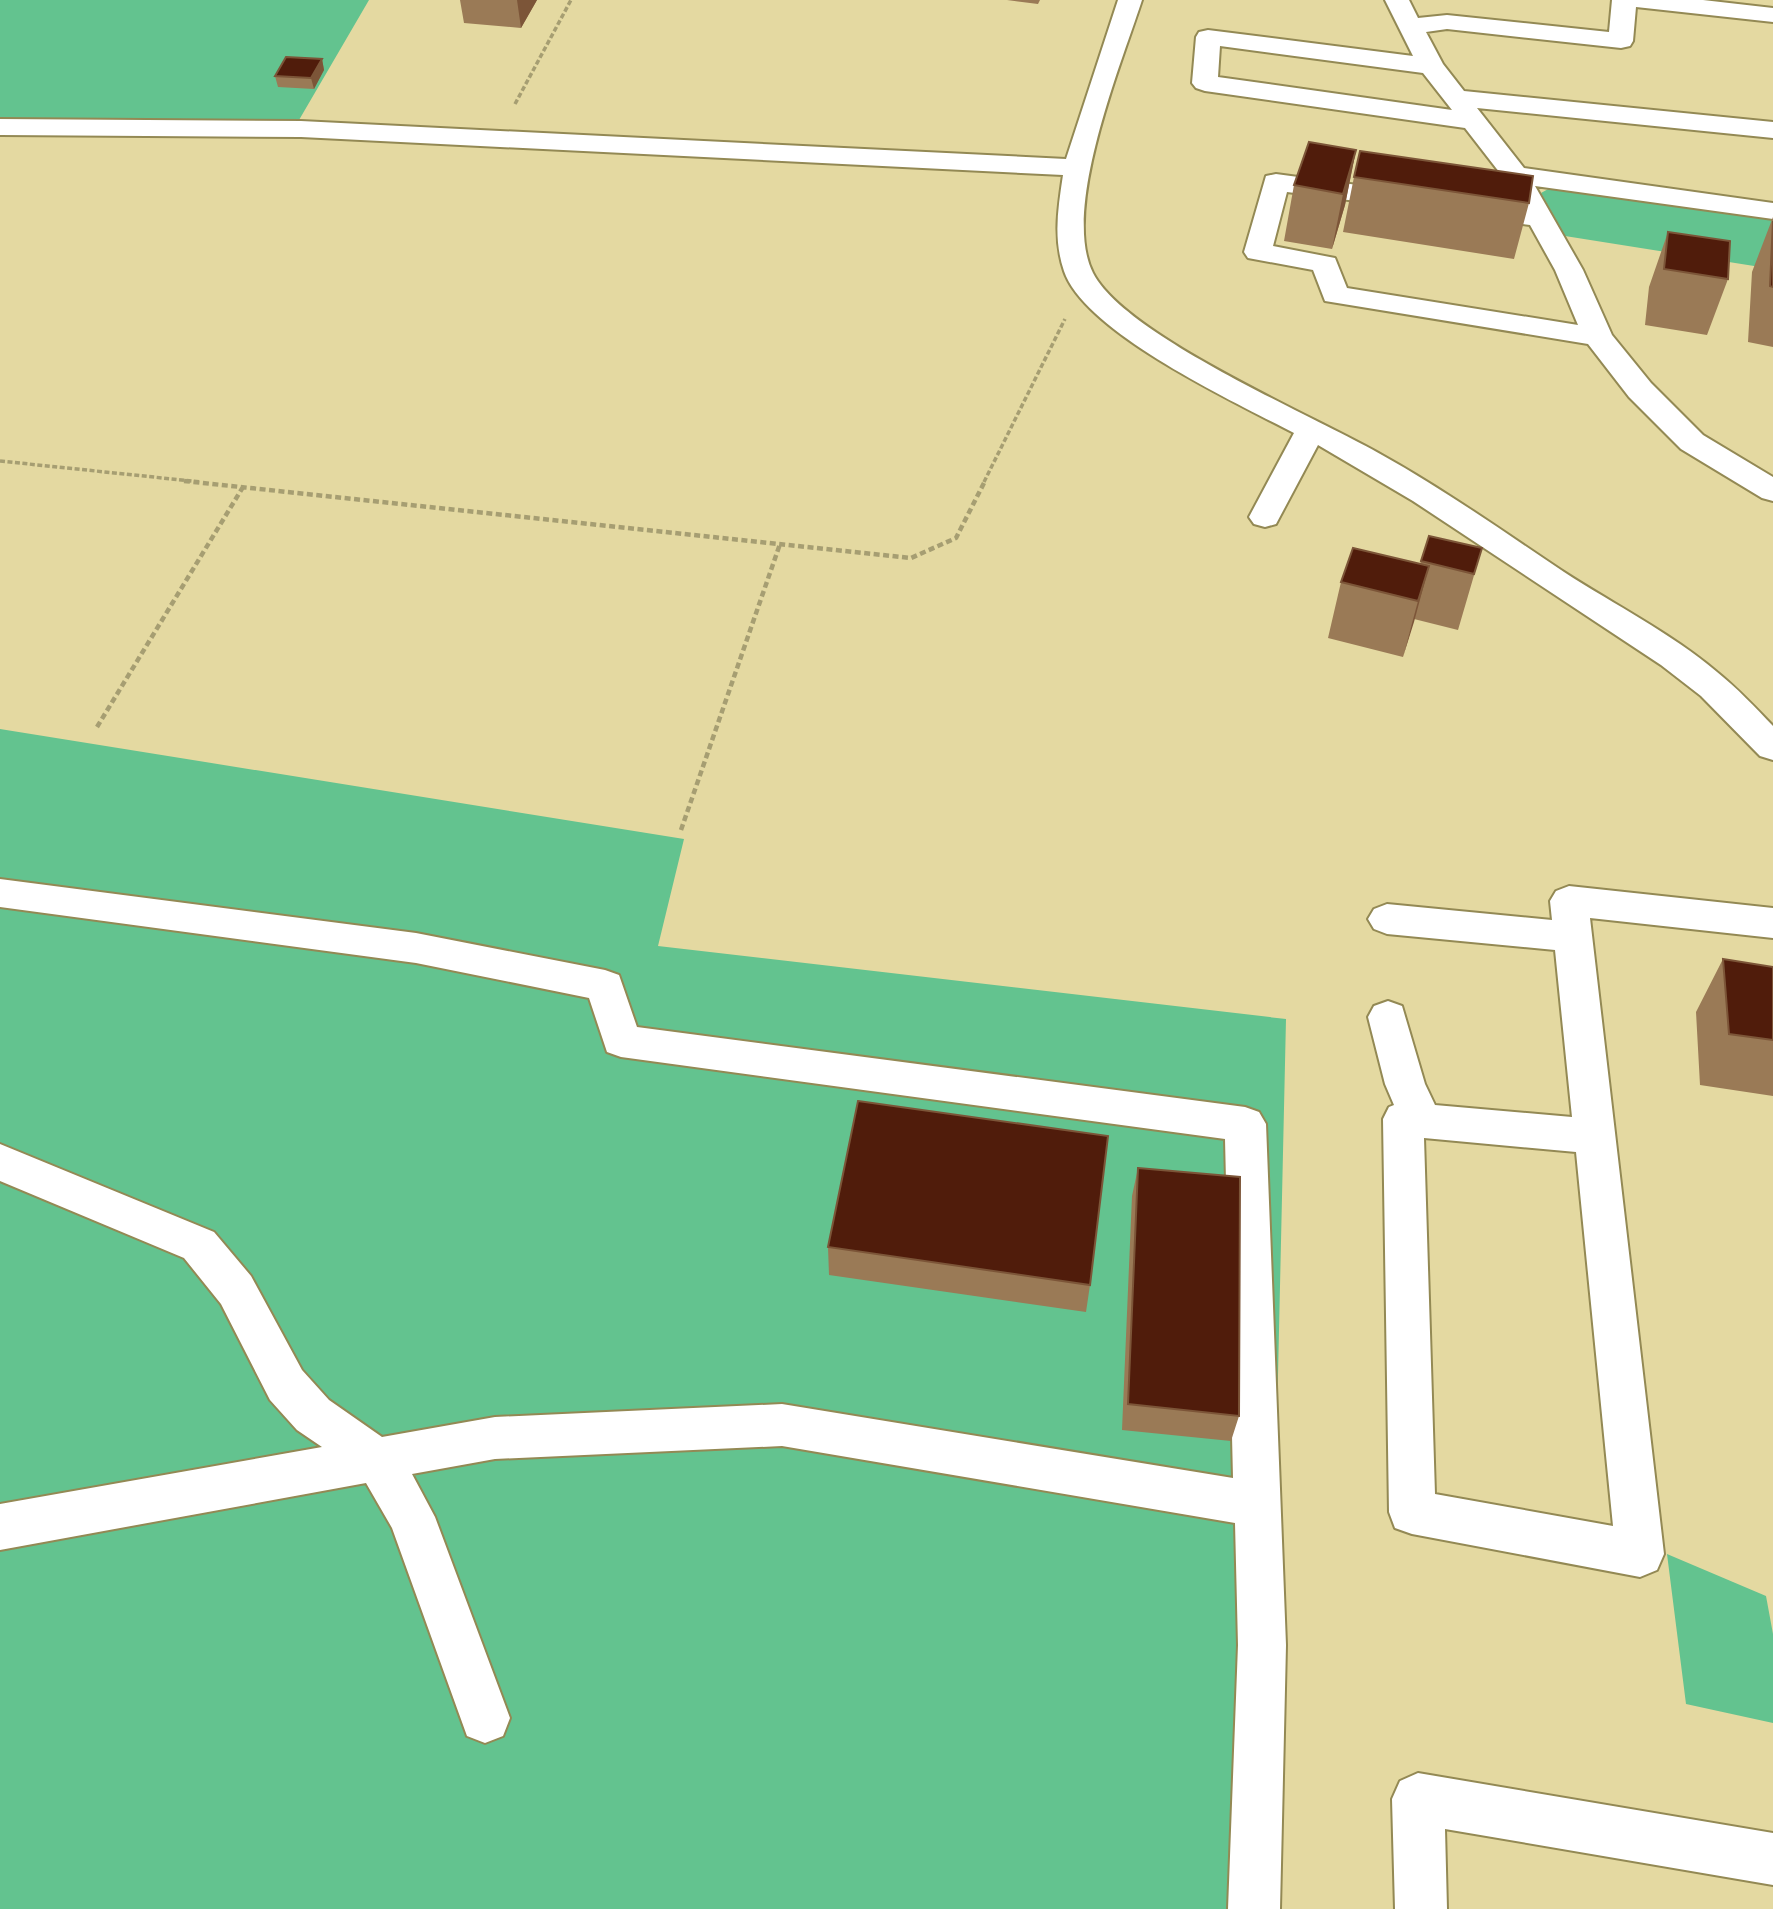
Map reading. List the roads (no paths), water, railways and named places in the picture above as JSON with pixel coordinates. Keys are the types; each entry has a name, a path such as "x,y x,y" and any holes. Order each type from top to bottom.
{"street":[{"path":"1130,0 1077,168 1070,225 1073,253 1080,274 1096,297 1132,326 1195,367 1372,461 1704,679 1773,747"},
{"path":"1397,0 1408,26 1431,66 1471,121 1515,174 1569,270 1598,337 1640,390 1692,442 1773,491"},
{"path":"1408,26 1447,22 1621,41 1624,0"},
{"path":"1635,0 1773,15"},
{"path":"1431,66 1208,37 1205,83 1471,121"},
{"path":"1455,98 1773,130"},
{"path":"0,127 301,129 1077,168"},
{"path":"1515,174 1773,211"},
{"path":"1539,218 1276,182 1258,252 1325,264 1335,295 1598,337"},
{"path":"1265,517 1311,429"},
{"path":"0,893 416,948 605,986 621,1041 1245,1124 1262,1645 1254,1909"},
{"path":"1595,1136 1403,1119 1412,1512 1640,1554 1595,1136 1569,901 1773,923"},
{"path":"1387,919 1573,937"},
{"path":"1388,1017 1405,1084 1422,1121"},
{"path":"0,1162 198,1245 236,1290 286,1385 313,1415 378,1460 412,1517 485,1718"},
{"path":"0,1527 495,1438 782,1425 1256,1504"},
{"path":"1421,1909 1418,1799 1773,1859"}]}
